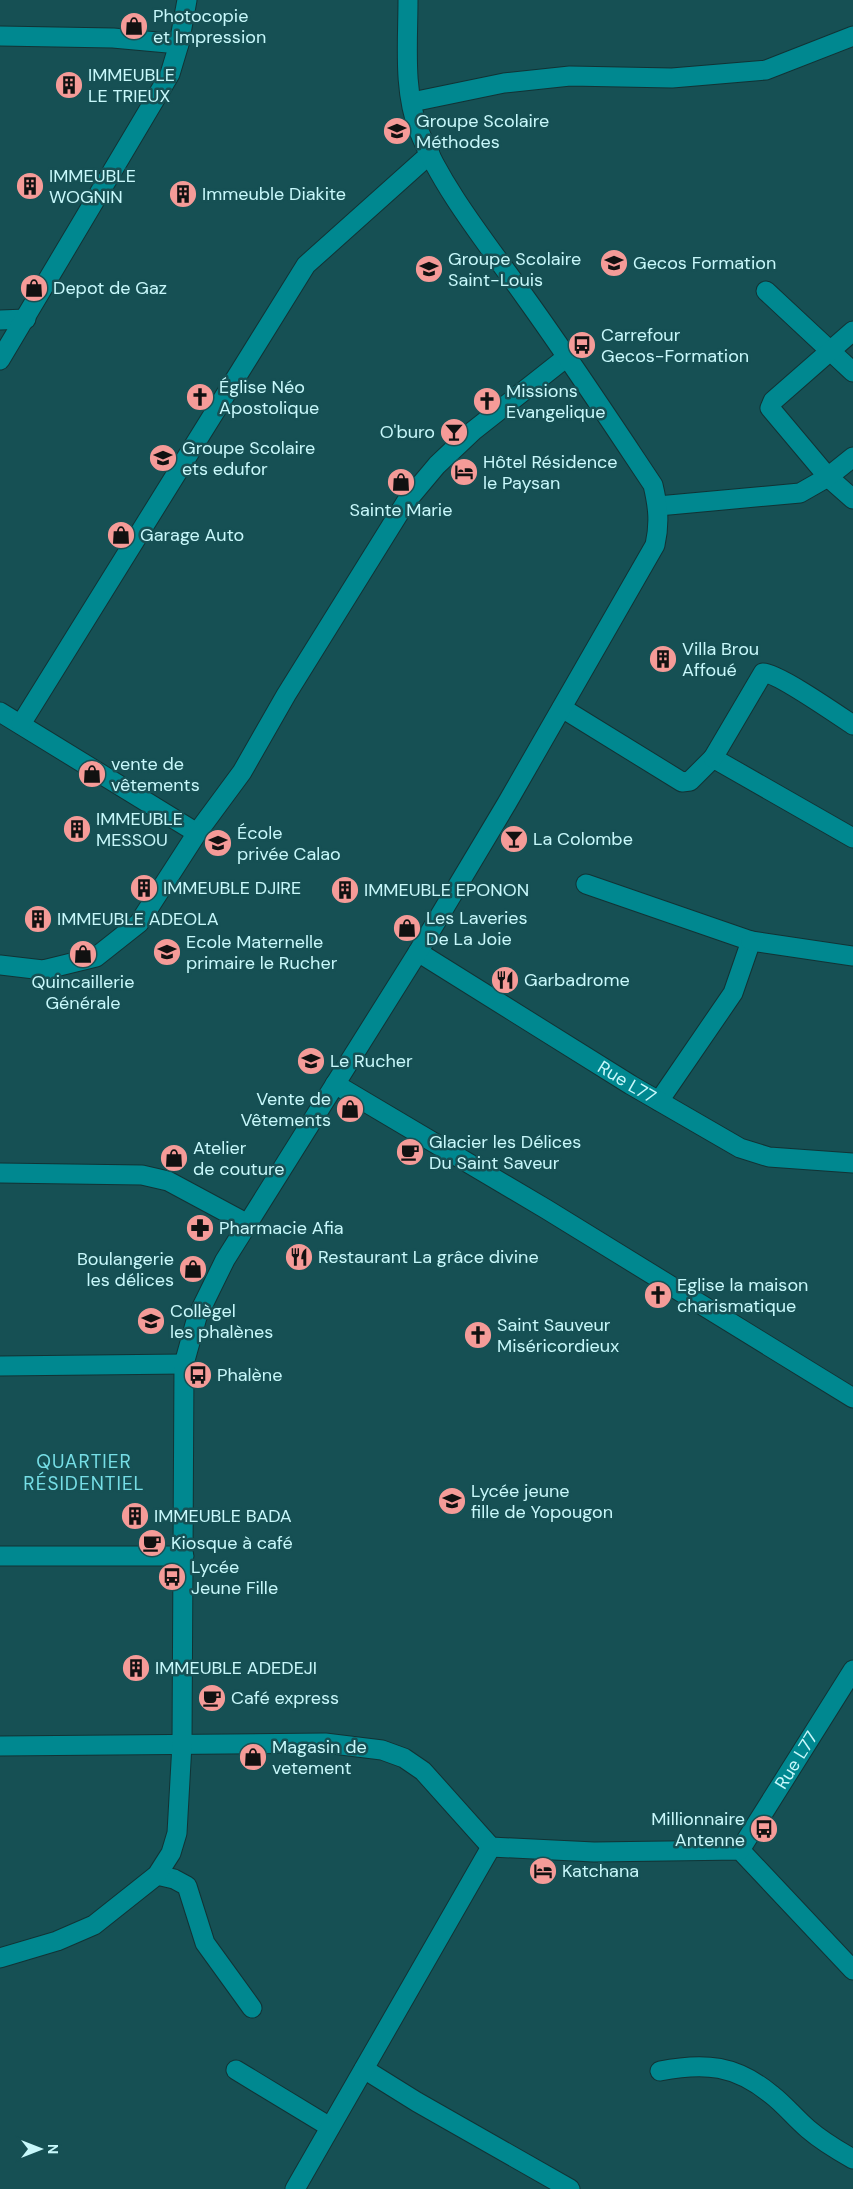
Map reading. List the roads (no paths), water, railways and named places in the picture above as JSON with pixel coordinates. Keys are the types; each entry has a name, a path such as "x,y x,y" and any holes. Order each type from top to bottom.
{"street":[{"path":"0,360 170,74 179,44 187,0"},
{"path":"0,1958 57,1941 94,1925 157,1875 172,1853 177,1834 182,1744 184,1364 197,1317 225,1260 418,952 562,708 655,545 659,525 658,506 653,485 568,356 465,212 430,154 419,130 412,102 407,63 408,0"},
{"path":"0,36 113,38 179,44"},
{"path":"412,102 504,83 570,76 672,78 766,70 853,36"},
{"path":"21,724 306,265 430,154"},
{"path":"766,291 853,372"},
{"path":"0,320 26,319"},
{"path":"853,331 773,401 770,408 828,477 853,499"},
{"path":"0,965 43,970 96,957 139,923 197,832 242,772 286,695 406,502 437,465 472,431 568,356"},
{"path":"658,506 800,493 828,477 853,457"},
{"path":"562,708 682,782 690,781 713,758 763,673 767,673 787,684 853,725"},
{"path":"0,712 197,832"},
{"path":"713,758 853,838"},
{"path":"586,884 751,941 853,956"},
{"path":"659,1101 733,993 751,941"},
{"name":"Rue L77","path":"418,952 659,1101 740,1148 769,1157 853,1163"},
{"path":"335,1084 546,1209 853,1398"},
{"path":"0,1172 142,1175 168,1181 248,1224"},
{"path":"0,1366 184,1364"},
{"path":"0,1556 184,1556"},
{"name":"Rue L77","path":"740,1850 853,1670"},
{"path":"0,1746 325,1743 382,1750 404,1758 423,1772 491,1847 594,1852 740,1850 853,1970"},
{"path":"295,2189 491,1847"},
{"path":"157,1875 174,1878 187,1886 205,1943 252,2008"},
{"path":"660,2071 686,2066 703,2066 738,2073 772,2094 824,2142 853,2159"},
{"path":"364,2068 417,2102 570,2189"},
{"path":"236,2070 330,2126"}],"place":[{"name":"Photocopie et Impression","path":"134,26"},
{"name":"IMMEUBLE LE TRIEUX","path":"69,85"},
{"name":"Groupe Scolaire Méthodes","path":"397,131"},
{"name":"IMMEUBLE WOGNIN","path":"30,186"},
{"name":"Immeuble Diakite","path":"183,194"},
{"name":"Gecos Formation","path":"614,263"},
{"name":"Groupe Scolaire Saint-Louis","path":"429,269"},
{"name":"Depot de Gaz","path":"34,288"},
{"name":"Carrefour Gecos-Formation","path":"582,345"},
{"name":"Église Néo Apostolique","path":"200,397"},
{"name":"Missions Evangelique","path":"487,401"},
{"name":"O'buro","path":"454,432"},
{"name":"Groupe Scolaire ets edufor","path":"163,458"},
{"name":"Hôtel Résidence le Paysan","path":"464,472"},
{"name":"Sainte Marie","path":"401,482"},
{"name":"Garage Auto","path":"121,535"},
{"name":"Villa Brou Affoué","path":"663,659"},
{"name":"vente de vêtements","path":"92,774"},
{"name":"IMMEUBLE MESSOU","path":"77,829"},
{"name":"La Colombe","path":"514,839"},
{"name":"École privée Calao","path":"218,843"},
{"name":"IMMEUBLE DJIRE","path":"144,888"},
{"name":"IMMEUBLE EPONON","path":"345,890"},
{"name":"IMMEUBLE ADEOLA","path":"38,919"},
{"name":"Les Laveries De La Joie","path":"407,928"},
{"name":"Ecole Maternelle primaire le Rucher","path":"167,952"},
{"name":"Quincaillerie Générale","path":"83,954"},
{"name":"Garbadrome","path":"505,980"},
{"name":"Le Rucher","path":"311,1061"},
{"name":"Vente de Vêtements","path":"350,1109"},
{"name":"Glacier les Délices Du Saint Saveur","path":"410,1152"},
{"name":"Atelier de couture","path":"174,1158"},
{"name":"Pharmacie Afia","path":"200,1228"},
{"name":"Restaurant La grâce divine","path":"299,1257"},
{"name":"Boulangerie les délices","path":"193,1269"},
{"name":"Eglise la maison charismatique","path":"658,1295"},
{"name":"Collègel les phalènes","path":"151,1321"},
{"name":"Saint Sauveur Miséricordieux","path":"478,1335"},
{"name":"Phalène","path":"198,1375"},
{"name":"Lycée jeune fille de Yopougon","path":"452,1501"},
{"name":"IMMEUBLE BADA","path":"135,1516"},
{"name":"Kiosque à café","path":"152,1543"},
{"name":"Lycée Jeune Fille","path":"172,1577"},
{"name":"IMMEUBLE ADEDEJI","path":"136,1668"},
{"name":"Café express","path":"212,1698"},
{"name":"Magasin de vetement","path":"253,1757"},
{"name":"Millionnaire Antenne","path":"764,1829"},
{"name":"Katchana","path":"543,1871"}],"district":[{"name":"QUARTIER RÉSIDENTIEL","path":"84,1472"}]}
